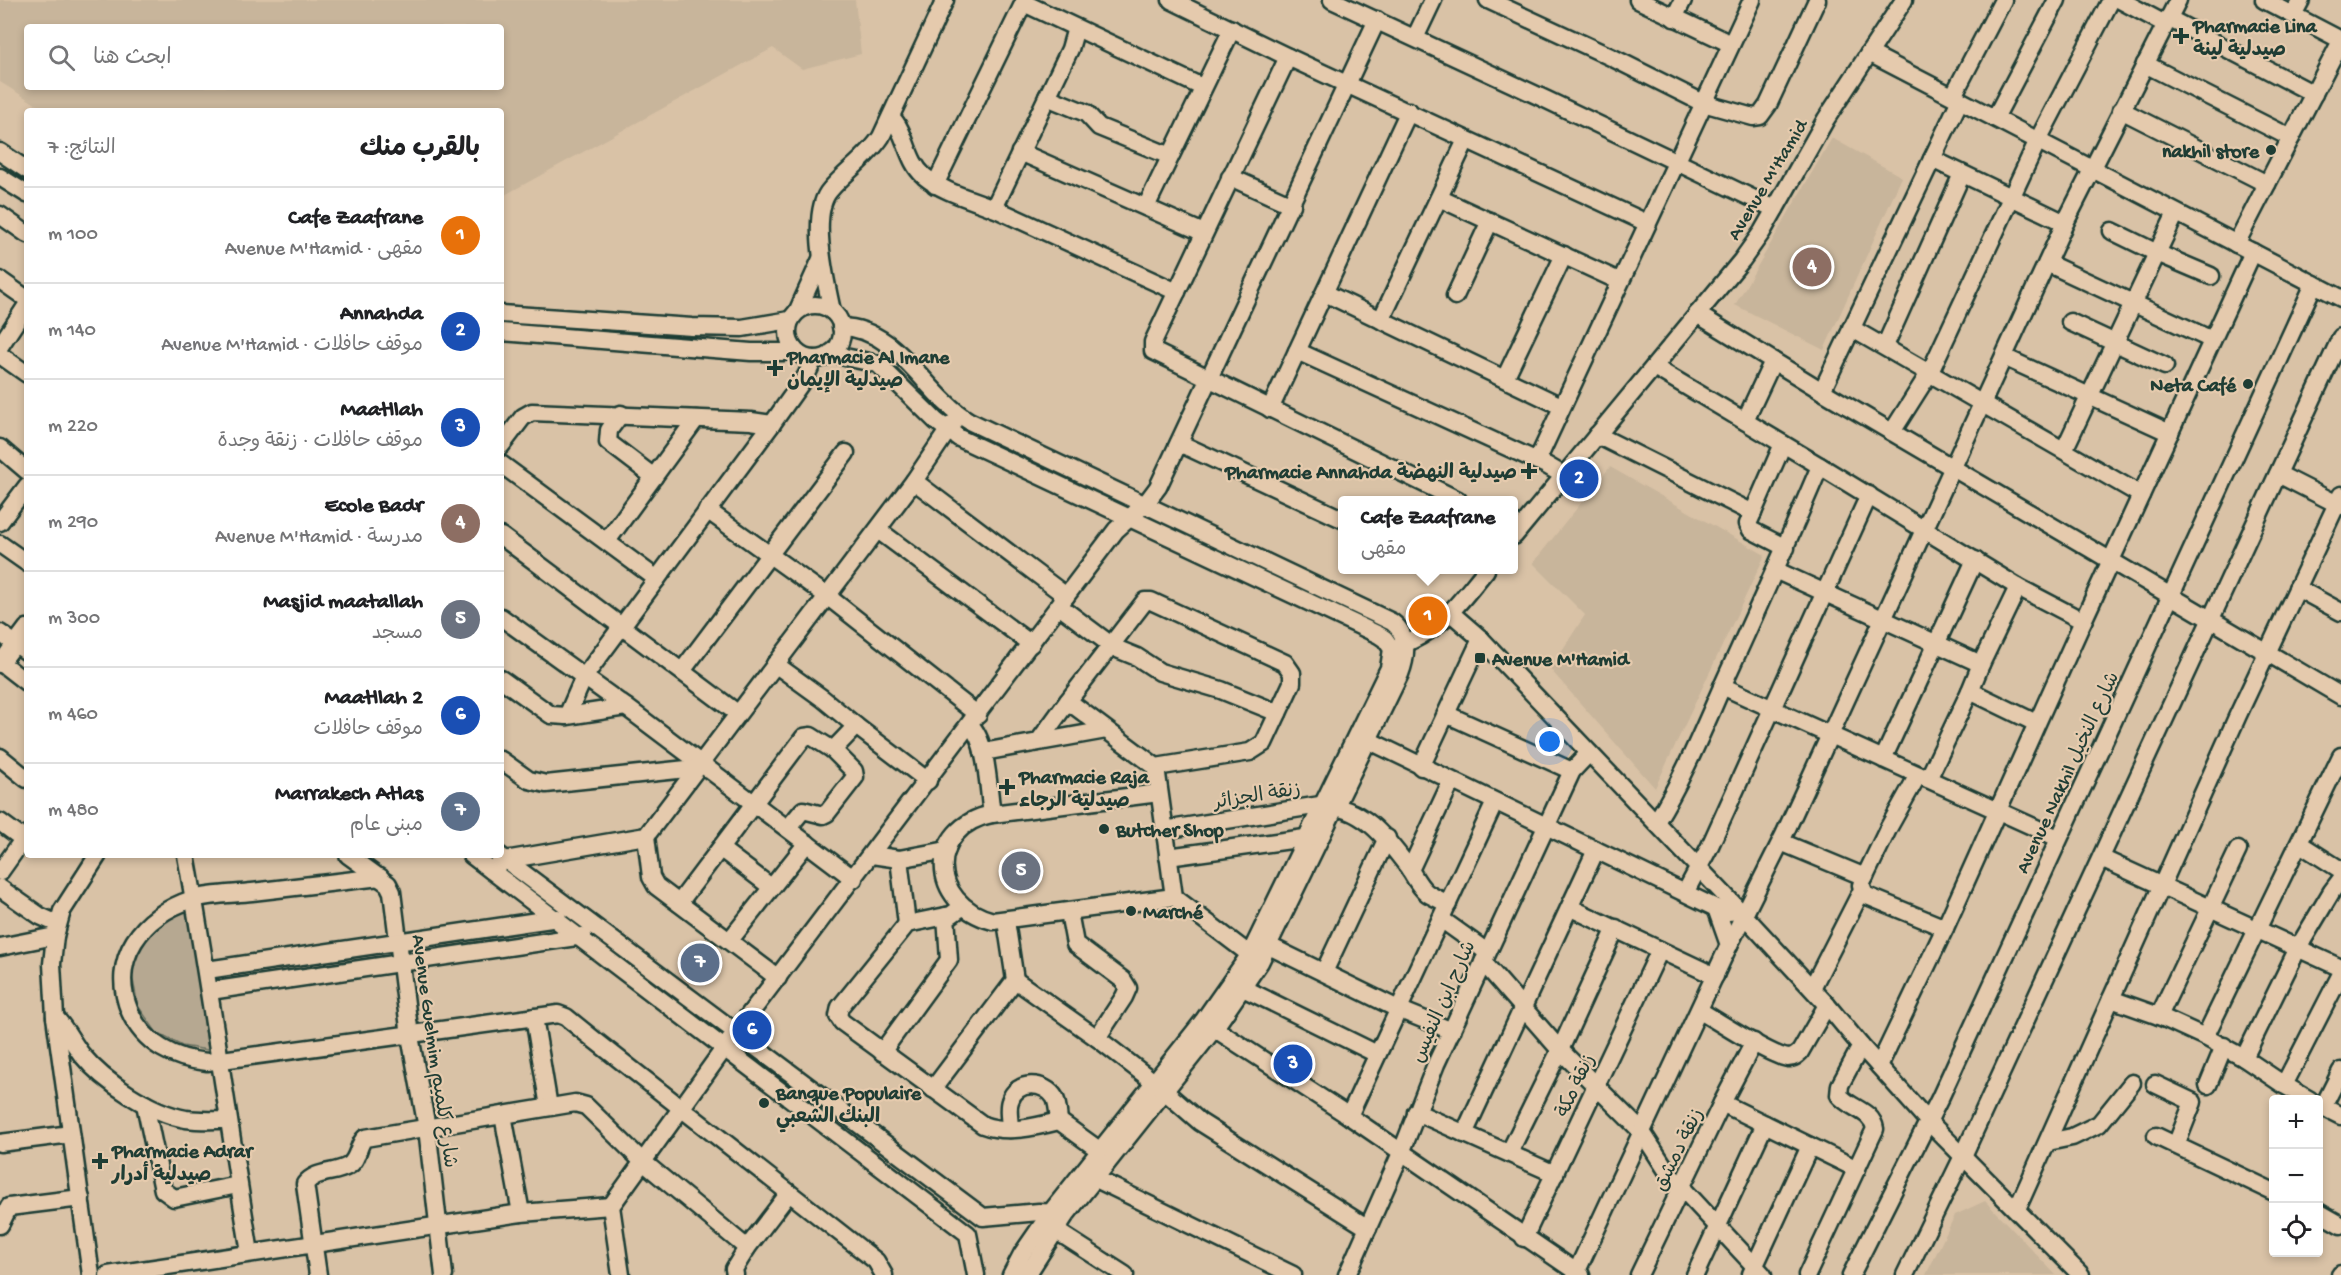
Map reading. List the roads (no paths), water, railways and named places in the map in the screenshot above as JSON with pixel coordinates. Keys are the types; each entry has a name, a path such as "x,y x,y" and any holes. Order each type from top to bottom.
{"street":[{"path":"832,311 821,260 822,202 827,192 874,148 891,117 945,0"},
{"path":"1171,0 1288,57 1647,223"},
{"path":"1415,38 1433,0"},
{"path":"1488,0 1703,103 1743,115 1760,116 1768,105 1817,0"},
{"path":"1638,0 1731,44"},
{"path":"1674,18 1683,0"},
{"path":"1537,460 1752,0"},
{"name":"Avenue M'Hamid","path":"1518,528 1742,260 1762,232 1816,135 1904,0"},
{"path":"1822,391 1932,159 1957,98 2003,0"},
{"path":"1995,118 2057,0"},
{"path":"1892,432 1930,372 2038,140 2111,0"},
{"path":"2120,0 2314,94"},
{"path":"1209,1025 1349,1116 1578,1274 1700,1011 1742,913 1781,842 2065,223 2178,0"},
{"path":"2236,244 2341,40 2264,0"},
{"path":"2293,15 2301,0"},
{"path":"1337,1 1775,209"},
{"path":"935,184 1024,2 1202,87"},
{"path":"621,1275 611,1206 736,1032 1116,530 1146,504 1158,487 1292,206 1377,20"},
{"path":"994,208 1070,49 1076,28"},
{"path":"1146,207 1232,29"},
{"path":"1869,53 2341,298"},
{"path":"1288,57 1152,347 1158,355 1444,496"},
{"path":"2145,64 2291,138"},
{"path":"1047,97 1086,113 1099,127 1170,156"},
{"path":"2121,110 2267,184"},
{"path":"1270,409 1409,111"},
{"path":"891,117 899,129 912,162 935,184 948,192 994,208 1177,292"},
{"path":"1381,320 1466,140"},
{"path":"0,152 24,168"},
{"path":"1020,152 1204,233"},
{"path":"1932,159 2065,223"},
{"path":"1885,346 1962,174"},
{"path":"0,177 24,192"},
{"path":"1230,177 1292,206"},
{"path":"1439,198 1619,281"},
{"path":"2064,450 2135,304 2176,213"},
{"path":"0,215 24,232"},
{"path":"1455,296 1490,221"},
{"path":"2112,231 2211,276"},
{"path":"1879,1066 1945,928 2036,723 2253,252"},
{"path":"1505,378 1564,255"},
{"path":"504,314 692,327 742,328 794,315 806,306 815,304 832,311 838,318 841,339 832,352 814,359 802,356 794,349 788,336 794,315 821,260"},
{"path":"2047,263 2212,340"},
{"path":"0,280 24,297"},
{"name":"Avenue Nakhil شارع النخيل","path":"1851,1275 1928,1121 2314,284"},
{"path":"1325,293 1562,406"},
{"path":"0,346 24,310"},
{"path":"1697,314 1822,391 2341,696"},
{"path":"2070,322 2164,366"},
{"path":"841,327 859,329 889,345 958,415 1392,622 1400,631 1399,647 1329,805 1259,950 1209,1025 1088,1175 1057,1219 1027,1275"},
{"path":"1851,328 2141,495"},
{"path":"504,332 751,352 784,352 794,349"},
{"path":"1905,1275 1963,1156 2341,337"},
{"path":"1297,351 1537,460 1563,475"},
{"path":"832,352 878,364 948,431 1379,635 1399,647 1405,660 1400,674 1368,740 1329,805"},
{"path":"0,355 24,372"},
{"path":"2004,357 2170,433"},
{"path":"567,716 584,677 772,424 806,376 814,359"},
{"path":"1745,422 1773,360"},
{"path":"1654,367 2019,587 2083,621"},
{"path":"504,442 523,417 532,412 621,414 772,424"},
{"path":"621,414 609,430 608,442 654,477"},
{"path":"498,862 646,836 914,482 958,415"},
{"path":"607,541 696,419"},
{"path":"1597,435 1753,513"},
{"path":"1179,443 1338,517"},
{"path":"1783,444 1748,524 1751,530 1786,548"},
{"path":"0,448 24,468"},
{"path":"682,671 846,453"},
{"path":"1656,822 1669,801 1786,548 1820,465"},
{"path":"504,466 657,579"},
{"path":"2017,1209 2267,652 2340,502 2278,474"},
{"path":"914,482 1063,601 1110,644 1137,657 1160,672 1221,690 1278,713"},
{"path":"0,522 24,490"},
{"path":"1686,891 1709,848 1869,495"},
{"path":"707,510 827,596 974,720 983,752 992,814"},
{"path":"878,530 1031,644"},
{"path":"504,538 737,713"},
{"path":"0,544 24,562"},
{"path":"1882,759 1975,560"},
{"path":"1775,570 1981,664"},
{"path":"1399,647 1433,629 1451,613 1483,574"},
{"path":"1812,988 1889,827 1923,777 1970,691 2019,587"},
{"path":"2297,588 2341,612"},
{"path":"1039,741 1068,701 1110,644 1142,603 1151,601 1249,645 1285,663 1292,673 1292,683 1264,743 1250,752 1156,767 1068,701"},
{"path":"1451,613 1481,639 1742,913 1812,988 1860,1046 1928,1121 2081,1275"},
{"path":"504,619 626,707 698,766 756,804 854,879"},
{"path":"0,633 21,648 0,663 24,681"},
{"path":"1421,767 1481,639"},
{"path":"775,664 928,781"},
{"path":"504,681 551,715 567,716 626,707"},
{"path":"1722,686 2058,838"},
{"path":"1970,691 2036,723"},
{"path":"1446,714 1572,771"},
{"path":"833,750 856,726"},
{"path":"983,752 1106,730"},
{"path":"679,903 756,804 804,737 811,736 833,750 854,771 855,777 827,813 823,815 803,810 788,828"},
{"path":"1368,740 1545,827 1686,891 1716,908 1742,913"},
{"name":"شارح ابن النفيس","path":"1347,1275 1452,1030 1545,827 1572,771 1589,753"},
{"path":"2205,1037 2341,756"},
{"path":"0,757 24,777"},
{"path":"504,762 529,780 546,784 698,766"},
{"path":"1156,767 1174,897"},
{"path":"1410,870 1451,782"},
{"path":"1159,793 992,814 974,819 961,827 952,838 947,850 945,879 952,895 962,907 984,918 1006,921 1174,897 1259,950 1324,972 1398,1009 1452,1030"},
{"path":"1349,1116 1495,802"},
{"path":"1329,805 1352,811 1387,838 1427,893 1485,957 1523,1009 1560,1050 1598,1085 1642,1132 1660,1162 1681,1188 1756,1272 1810,1146"},
{"name":"زنقة الجزائر","path":"1164,830 1329,805"},
{"path":"0,822 24,835"},
{"path":"646,836 653,882 778,978"},
{"path":"1168,857 1314,836"},
{"path":"0,872 24,837"},
{"path":"1324,972 1387,838"},
{"path":"1781,842 1863,883 1872,898 1945,928"},
{"path":"730,940 807,843"},
{"path":"2300,843 2341,870"},
{"path":"721,849 771,887"},
{"path":"872,855 899,859 947,850"},
{"path":"1464,1134 1596,850"},
{"path":"2159,1016 2238,850"},
{"path":"91,1275 51,980 56,930 68,901 96,858"},
{"path":"187,858 207,970 219,1062 250,1253"},
{"name":"Avenue Guelmim شارع كلميم","path":"352,858 380,877 388,884 392,892 410,1036 427,1128 444,1275"},
{"path":"483,858 498,862 576,912 983,1216 1057,1219 1125,1275"},
{"path":"2101,858 2341,968"},
{"path":"899,859 907,924"},
{"path":"498,862 554,920 634,978 968,1234 976,1275"},
{"path":"380,877 194,899 162,914 138,934 126,958 125,994 134,1020 151,1041 160,1048 187,1060 219,1062 558,1014 566,1017 876,1261 884,1275"},
{"path":"2244,1058 2298,948 2341,879"},
{"path":"0,888 56,930"},
{"path":"962,907 946,916 907,924 840,1007 838,1012 842,1022 983,1125 1010,1129 1034,1127 1059,1121"},
{"path":"1571,908 1715,976"},
{"path":"1716,908 1729,945"},
{"path":"207,970 554,920 576,912"},
{"path":"1069,912 1075,944 1123,980 1128,988 1097,1038"},
{"path":"882,1052 949,960 946,916"},
{"path":"933,1089 1015,980 1006,921"},
{"path":"1509,1153 1560,1050 1616,928"},
{"path":"0,947 56,930"},
{"path":"210,992 578,937 599,930"},
{"name":"زنقة مكة","path":"1524,1238 1660,950"},
{"path":"2284,1085 2341,974"},
{"path":"1015,980 1097,1038 1200,1122 1368,1228"},
{"path":"1237,985 1377,1054"},
{"path":"2111,999 2159,1016 2224,1046 2302,1095"},
{"path":"1700,1011 1779,1055 1794,1057 1809,1040 1827,1005"},
{"path":"55,1017 68,1031 81,1054 90,1063 115,1084 145,1104 185,1119 228,1120"},
{"path":"534,1017 549,1107"},
{"name":"زنقة دمشق","path":"1639,1275 1754,1042"},
{"path":"1807,1275 1875,1129 1874,1121 1867,1114 1844,1101 1839,1095 1840,1085 1860,1046"},
{"path":"2208,1085 2224,1046"},
{"path":"2323,1095 2341,1071"},
{"path":"2048,1142 2072,1137 2099,1124 2132,1083"},
{"path":"2155,1084 2193,1102 2176,1145"},
{"path":"1010,1129 1010,1099 1025,1086 1043,1087 1056,1100 1059,1121 1099,1150"},
{"path":"1088,1175 1099,1150 1159,1087"},
{"path":"318,1275 305,1184 317,1174 349,1165 361,1141 365,1138 575,1102 586,1106 642,1161 747,1248"},
{"path":"1722,1103 1857,1169"},
{"path":"145,1104 163,1190 168,1195 174,1198 238,1185"},
{"path":"2323,1106 2341,1116"},
{"path":"1416,1112 1555,1174"},
{"path":"503,1115 521,1213"},
{"path":"1695,1275 1765,1124"},
{"path":"0,1143 71,1134"},
{"path":"2156,1136 2269,1190"},
{"path":"1088,1175 1258,1268 1293,1275"},
{"path":"735,1275 734,1269 747,1248 789,1193"},
{"path":"0,1225 9,1207 81,1198"},
{"path":"108,1275 440,1227 521,1213 611,1206"},
{"path":"2323,1214 2341,1225"},
{"path":"968,1234 983,1216"},
{"path":"1011,1275 1022,1254 1057,1219"}],"place":[{"name":"Pharmacie Lina صيدلية لينة","path":"2181,36"},
{"name":"nakhil store","path":"2271,150"},
{"name":"Ecole Badr","path":"1812,267"},
{"name":"Pharmacie Al Imane صيدلية الإيمان","path":"775,368"},
{"name":"Neta Café","path":"2248,384"},
{"name":"Pharmacie Annahda صيدلية النهضة","path":"1529,471"},
{"name":"Annahda","path":"1579,479"},
{"name":"Cafe Zaafrane","path":"1428,616"},
{"name":"Avenue M'Hamid","path":"1480,658"},
{"name":"Pharmacie Raja صيدلية الرجاء","path":"1007,787"},
{"name":"Butcher Shop","path":"1104,829"},
{"name":"Masjid maatallah","path":"1021,871"},
{"name":"Marché","path":"1131,911"},
{"name":"Marrakech Atlas","path":"700,963"},
{"name":"Maatllah 2","path":"752,1030"},
{"name":"Maatllah","path":"1293,1064"},
{"name":"Banque Populaire البنك الشعبي","path":"764,1103"},
{"name":"Pharmacie Adrar صيدلية أدرار","path":"100,1161"}]}
